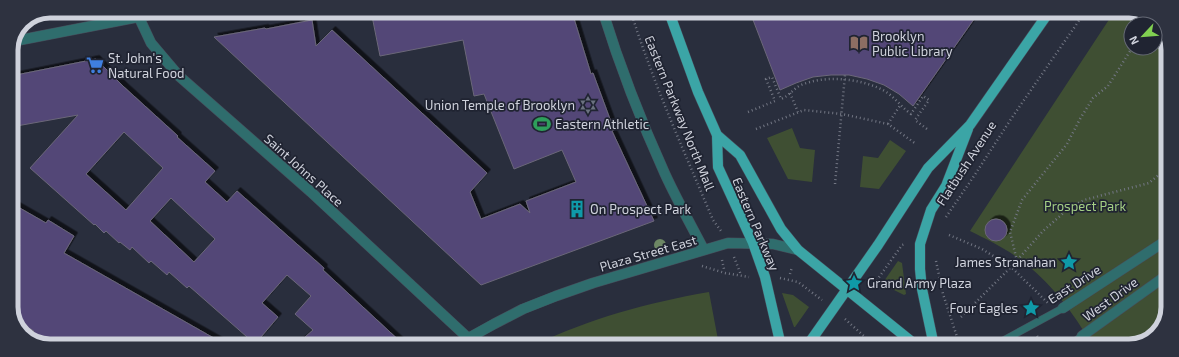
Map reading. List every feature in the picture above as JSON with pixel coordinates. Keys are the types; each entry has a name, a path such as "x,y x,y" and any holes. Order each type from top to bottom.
{"main road":[{"name":"Eastern Parkway","path":"671,18 698,92 718,135 740,155 781,229 798,250"},
{"name":"Flatbush Avenue","path":"847,289 928,168 970,125 1045,18"},
{"path":"933,339 922,289 920,244 931,210 946,186 970,125"},
{"name":"Eastern Parkway","path":"718,135 718,167 753,243 765,277 779,339"},
{"name":"Plaza Street East","path":"798,250 908,339"},
{"path":"812,339 847,289"}],"street":[{"path":"20,40 119,18"},
{"name":"Saint Johns Place","path":"139,18 150,43 179,76 311,192 468,338"},
{"path":"605,18 616,53 638,111 666,175 704,250"},
{"name":"Plaza Street East","path":"468,338 523,309 556,296 593,283 728,243 772,244 798,250"},
{"name":"East Drive","path":"1063,308 1161,244"},
{"name":"West Drive","path":"1082,336 1161,279"}],"lane":[{"name":"East Drive","path":"1007,339 1063,308"},
{"name":"West Drive","path":"1078,339 1082,336"}],"path":[{"name":"Eastern Parkway North Mall","path":"633,18 653,74 713,220 724,235"},
{"name":"Flatbush Avenue","path":"944,220 1010,120 1081,18"},
{"path":"1017,261 1010,232 1022,200 1067,144 1093,98 1108,86 1127,56"},
{"path":"835,184 845,75"},
{"path":"748,112 775,101 766,79 772,77 781,99 787,97 795,88 814,82 844,80 866,84 883,90 901,104 910,114 923,96 929,100 915,120 927,129"},
{"path":"790,93 798,112"},
{"path":"888,124 901,104"},
{"path":"756,129 804,110 842,114 888,124 916,144"},
{"path":"961,317 1011,268 1043,231 1068,209 1084,200 1149,183 1161,173"},
{"path":"949,235 982,249 1011,268 1049,304"},
{"path":"872,287 902,244 905,244"},
{"path":"889,254 893,258"},
{"path":"687,255 703,267 741,275"},
{"path":"935,255 943,294 958,339"},
{"path":"721,258 724,269"},
{"path":"790,274 792,267"},
{"path":"777,277 798,282 817,297"},
{"path":"843,318 867,339"}],"green space":[{"name":"Prospect Park","path":"1110,18 1123,18 1123,56 1161,56 1161,307 1158,321 1152,330 1143,336 1133,339 1089,339 1069,309 1051,287 1030,267 1012,254 970,231"},
{"path":"792,128 800,148 815,150 812,182 788,179 767,138"},
{"path":"890,140 906,151 879,189 860,187 863,156 878,158"},
{"path":"898,261 902,263 906,294 904,295 882,284"},
{"path":"709,292 718,339 547,339 598,319 663,301"},
{"path":"782,293 793,295 809,307 795,327 794,327"}],"building":[{"path":"372,18 574,18 591,74 593,73 614,130 612,131 654,221 481,285 214,37 312,20 316,46 332,30 487,173 470,192 481,219 520,204 530,213 526,201 576,182 562,150 514,169 484,94 474,96 463,40 380,56"},
{"name":"Brooklyn Public Library","path":"752,18 975,18 913,106 899,94 884,85 849,75 813,77 780,90"},
{"path":"96,59 124,87 178,136 177,137 215,171 205,182 227,202 237,191 324,268 323,270 398,339 303,339 313,330 295,314 311,296 287,275 262,303 278,317 259,339 249,339 189,286 187,288 169,272 167,275 151,261 149,263 132,247 130,250 120,242 119,243 106,231 104,233 30,168 78,115 18,126 18,75","holes":["124,132 163,168 126,210 86,174","171,198 215,239 194,262 150,221"]},
{"path":"18,207 46,223 48,220 74,236 64,253 215,339 42,338 33,333 34,331 23,324 20,319 18,309 18,249 20,245 18,244"},
{"path":"996,219 1004,222 1007,230 1004,238 996,241 988,238 985,230 988,222"}],"place":[{"name":"Brooklyn Public Library","path":"859,43"},
{"name":"St. John's Natural Food","path":"95,65"},
{"name":"Union Temple of Brooklyn","path":"588,105"},
{"name":"Eastern Athletic","path":"542,124"},
{"name":"On Prospect Park","path":"577,209"},
{"name":"James Stranahan","path":"1069,262"},
{"name":"Grand Army Plaza","path":"854,283"},
{"name":"Four Eagles","path":"1031,308"}]}
